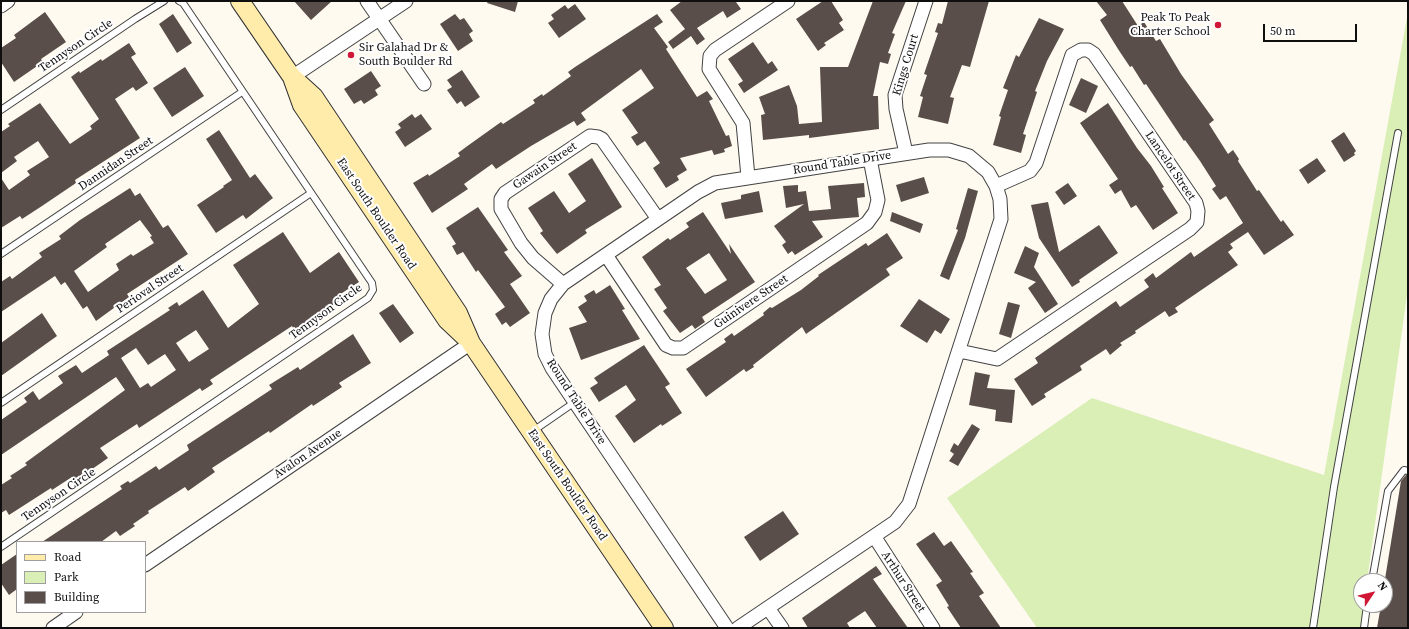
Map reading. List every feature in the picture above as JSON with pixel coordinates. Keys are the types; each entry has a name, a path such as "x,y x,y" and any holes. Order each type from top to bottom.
{"main road":[{"name":"East South Boulder Road","path":"240,1 292,77 314,97 458,313 471,343 664,628"}],"street":[{"path":"1,6 8,1"},
{"path":"367,1 424,84"},
{"path":"292,77 406,1"},
{"path":"748,177 742,123 709,69 710,56 716,50 788,1"},
{"name":"Kings Court","path":"906,153 896,109 896,95 926,1"},
{"name":"Lancelot Street","path":"959,351 997,359 1190,229 1197,222 1198,211 1196,203 1094,54 1088,50 1080,50 1072,55 1036,163 1030,171 996,186"},
{"name":"Gawain Street","path":"563,284 533,258 521,243 501,209 501,200 505,193 590,136 598,137 602,139 658,219"},
{"name":"Round Table Drive","path":"726,628 552,368 545,354 542,334 545,313 551,299 563,284 698,192 715,183 929,150 950,150 969,156 988,172 996,186 1000,199 1001,219 909,504 895,522 738,628"},
{"name":"Guinivere Street","path":"606,255 666,344 672,348 683,348 867,223 875,212 878,200 870,159"},
{"name":"Avalon Avenue","path":"146,564 471,343"},
{"name":"Arthur Street","path":"874,536 933,628"},
{"path":"768,608 782,628"},
{"path":"53,628 75,613"}],"lane":[{"name":"Tennyson Circle","path":"1,110 164,1"},
{"name":"Tennyson Circle","path":"1,547 371,296 373,290 372,283 183,3 179,1"},
{"name":"Dannidan Street","path":"1,254 242,92"},
{"path":"1313,628 1334,487 1398,134"},
{"name":"Perioval Street","path":"1,403 311,193"},
{"path":"531,432 575,402"},
{"path":"1373,573 1388,491 1404,470 1408,471"},
{"path":"1364,628 1366,613"}],"green space":[{"path":"1408,12 1408,288 1368,573 1353,573 1353,613 1363,613 1361,628 1037,628 947,498 1092,398 1324,475"}],"building":[{"path":"294,1 332,1 311,20"},
{"path":"488,1 518,1 515,12 487,3"},
{"path":"682,1 738,1 736,2 741,9 727,18 723,11 697,28 705,39 697,45 691,36 673,49 668,42 685,29 670,10"},
{"path":"823,1 831,1 843,20 839,23 844,30 824,43 826,45 818,51 796,19"},
{"path":"873,1 906,1 892,33 895,34 888,53 891,54 888,64 880,62 873,96 878,96 879,129 809,138 809,135 763,140 761,115 765,114 759,97 789,85 797,106 799,124 822,122 820,67 848,67"},
{"path":"948,1 989,1 970,67 962,65 950,97 954,98 948,124 918,117 923,97 920,96 927,75 924,74 938,33 935,32 938,23 942,24"},
{"path":"1096,1 1122,1 1138,26 1144,22 1156,41 1160,39 1181,74 1214,120 1209,124 1228,154 1233,150 1239,159 1238,161 1257,191 1259,190 1281,222 1283,220 1294,235 1264,255 1248,232 1230,244 1233,248 1228,252 1238,265 1175,308 1178,312 1169,317 1165,311 1120,343 1122,345 1110,355 1106,349 1080,366 1082,370 1044,394 1046,397 1032,406 1014,379 1038,363 1035,358 1116,301 1120,307 1149,287 1144,280 1153,273 1156,278 1191,252 1194,257 1243,223 1226,196 1220,200 1212,189 1216,186 1200,161 1185,140 1184,141 1146,84 1144,85 1132,66 1130,67 1118,49 1100,20 1107,15"},
{"path":"575,4 586,19 559,38 548,23 554,19 551,15 565,5 568,9"},
{"path":"45,12 66,42 41,59 43,62 14,82 1,62 1,48 16,38 14,35"},
{"path":"173,14 192,43 177,53 159,24"},
{"path":"455,14 460,20 464,18 473,31 469,34 473,41 458,51 440,24"},
{"path":"657,14 663,22 654,28 668,47 666,49 697,97 707,91 713,99 709,101 726,136 729,135 732,146 724,149 725,152 714,155 712,150 680,158 687,170 677,176 679,180 666,188 653,168 660,163 645,141 637,146 631,137 638,133 622,110 654,88 641,69 581,113 586,120 577,126 574,121 531,146 496,169 492,164 464,184 468,189 432,213 413,183 428,174 429,176 460,156 458,153 466,147 501,122 503,124 535,103 533,100 542,94 543,96 571,76 568,72"},
{"path":"1039,18 1064,29 1047,61 1035,91 1037,92 1023,134 1026,135 1021,153 993,145 1001,117 999,116 1008,90 1003,88 1016,55 1019,57"},
{"path":"753,42 768,64 772,61 778,70 744,93 738,84 743,81 728,59"},
{"path":"129,43 136,54 131,57 148,83 136,91 133,87 115,99 140,138 75,180 76,183 22,219 20,216 1,228 1,178 9,190 30,175 27,171 49,157 38,141 14,157 17,161 1,173 1,132 10,126 8,124 40,103 70,144 92,129 90,126 99,119 71,77 79,71 80,73 101,59 102,61"},
{"path":"185,67 204,96 172,117 153,88"},
{"path":"462,70 480,97 465,107 461,101 457,104 447,90 452,87 447,80"},
{"path":"371,71 381,86 375,90 378,95 364,104 361,100 354,104 344,89"},
{"path":"1081,78 1098,86 1086,113 1069,105"},
{"path":"1108,103 1137,148 1151,166 1164,187 1162,188 1178,213 1153,230 1136,205 1131,208 1121,190 1115,194 1109,185 1118,179 1080,123"},
{"path":"412,114 415,118 421,114 432,129 405,147 395,132 401,128 398,124"},
{"path":"219,130 250,178 255,174 273,198 246,219 243,215 216,233 197,205 232,180 206,139"},
{"path":"1344,132 1356,151 1354,153 1355,155 1344,162 1331,141"},
{"path":"592,158 622,207 585,230 587,233 557,254 540,233 543,231 528,208 554,191 569,213 586,201 568,174"},
{"path":"1317,158 1326,171 1308,184 1299,170"},
{"path":"924,177 929,193 901,202 896,185"},
{"path":"864,183 865,197 857,198 859,217 812,221 823,237 795,255 792,251 788,254 782,245 786,242 774,226 804,204 786,208 783,186 798,185 798,192 806,191 809,211 831,209 828,186"},
{"path":"1068,183 1077,196 1064,205 1055,192"},
{"path":"130,188 135,196 140,193 163,228 168,225 188,254 127,294 129,297 96,321 87,306 83,309 65,282 61,285 55,276 1,312 1,282 10,276 12,279 42,257 39,253 61,239 59,236 80,220","holes":["140,220 152,236 150,237 154,243 133,256 131,254 116,264 119,270 88,292 74,271 107,247 105,244"]},
{"path":"968,188 978,191 965,238 949,280 940,276 958,230 956,229"},
{"path":"759,191 763,212 725,219 721,203 741,199 741,195"},
{"path":"1048,202 1059,252 1099,225 1118,253 1079,280 1080,282 1072,287 1039,238 1031,205"},
{"path":"478,207 508,250 504,252 522,276 510,284 530,313 510,327 506,322 502,325 495,314 505,307 478,270 476,272 463,252 457,255 452,246 456,244 446,228"},
{"path":"703,212 731,254 729,244 755,282 702,317 705,322 695,329 692,325 680,333 663,311 667,308 654,289 661,285 642,257 668,238 670,240 689,227 686,223","holes":["709,253 727,280 705,294 686,268"]},
{"path":"892,212 923,224 920,233 890,221"},
{"path":"283,232 310,273 339,252 359,282 339,295 342,299 295,332 292,326 210,380 213,384 202,391 200,388 139,428 137,424 100,448 108,458 75,481 72,477 52,490 51,488 9,515 6,510 1,513 1,485 12,478 10,476 27,465 25,463 125,390 116,377 1,455 1,420 27,402 24,398 33,391 39,400 63,383 58,376 76,365 82,373 109,355 107,351 170,310 168,308 177,302 179,306 203,290 228,328 259,304 233,265","holes":["196,330 209,349 189,362 176,343","136,348 148,365 165,354 176,370 151,387 148,383 140,388 121,358"]},
{"path":"887,233 903,258 886,269 890,275 806,334 802,327 753,365 754,367 746,372 744,369 706,397 686,369 726,342 724,339 732,333 734,336 764,315 763,313 770,307 772,308 801,290 819,276 818,275 866,243 868,246"},
{"path":"1025,246 1039,253 1034,267 1058,304 1045,313 1028,288 1036,282 1014,273"},
{"path":"610,285 625,309 622,310 640,339 581,360 569,328 587,322 578,307 587,301 584,296 594,290 596,294"},
{"path":"919,299 950,319 941,334 935,330 927,343 900,326"},
{"path":"1008,302 1020,305 1011,338 999,334"},
{"path":"393,304 414,333 400,343 379,313"},
{"path":"42,313 57,336 1,376 1,343"},
{"path":"353,334 371,363 339,383 342,387 313,406 312,404 270,433 269,431 212,468 215,472 188,491 185,487 148,511 149,513 133,524 135,526 120,536 116,531 102,541 44,541 122,489 120,486 128,481 130,483 156,466 159,470 189,450 187,445 272,389 269,385 298,367 300,370"},
{"path":"644,345 670,384 665,387 682,413 662,426 661,424 634,443 615,416 636,400 626,385 599,402 590,388 598,383 594,378"},
{"path":"975,372 990,375 987,388 1015,390 1012,423 995,421 996,410 969,405"},
{"path":"972,424 980,429 958,466 949,461 954,454 950,451 954,443 958,446"},
{"path":"1406,475 1408,475 1408,628 1377,628 1380,613 1393,613 1393,573 1386,573 1401,481"},
{"path":"783,511 799,534 760,561 744,537"},
{"path":"934,532 944,546 951,541 973,572 970,573 984,593 979,596 1001,628 961,628 947,607 949,606 936,585 942,581 916,544"},
{"path":"16,555 16,590 9,595 1,583 1,565"},
{"path":"876,566 882,574 873,579 908,628 877,628 865,611 847,623 850,628 808,628 802,618"}],"place":[{"name":"Peak To Peak Charter School","path":"1218,25"},
{"name":"Sir Galahad Dr & South Boulder Rd","path":"351,55"}]}
